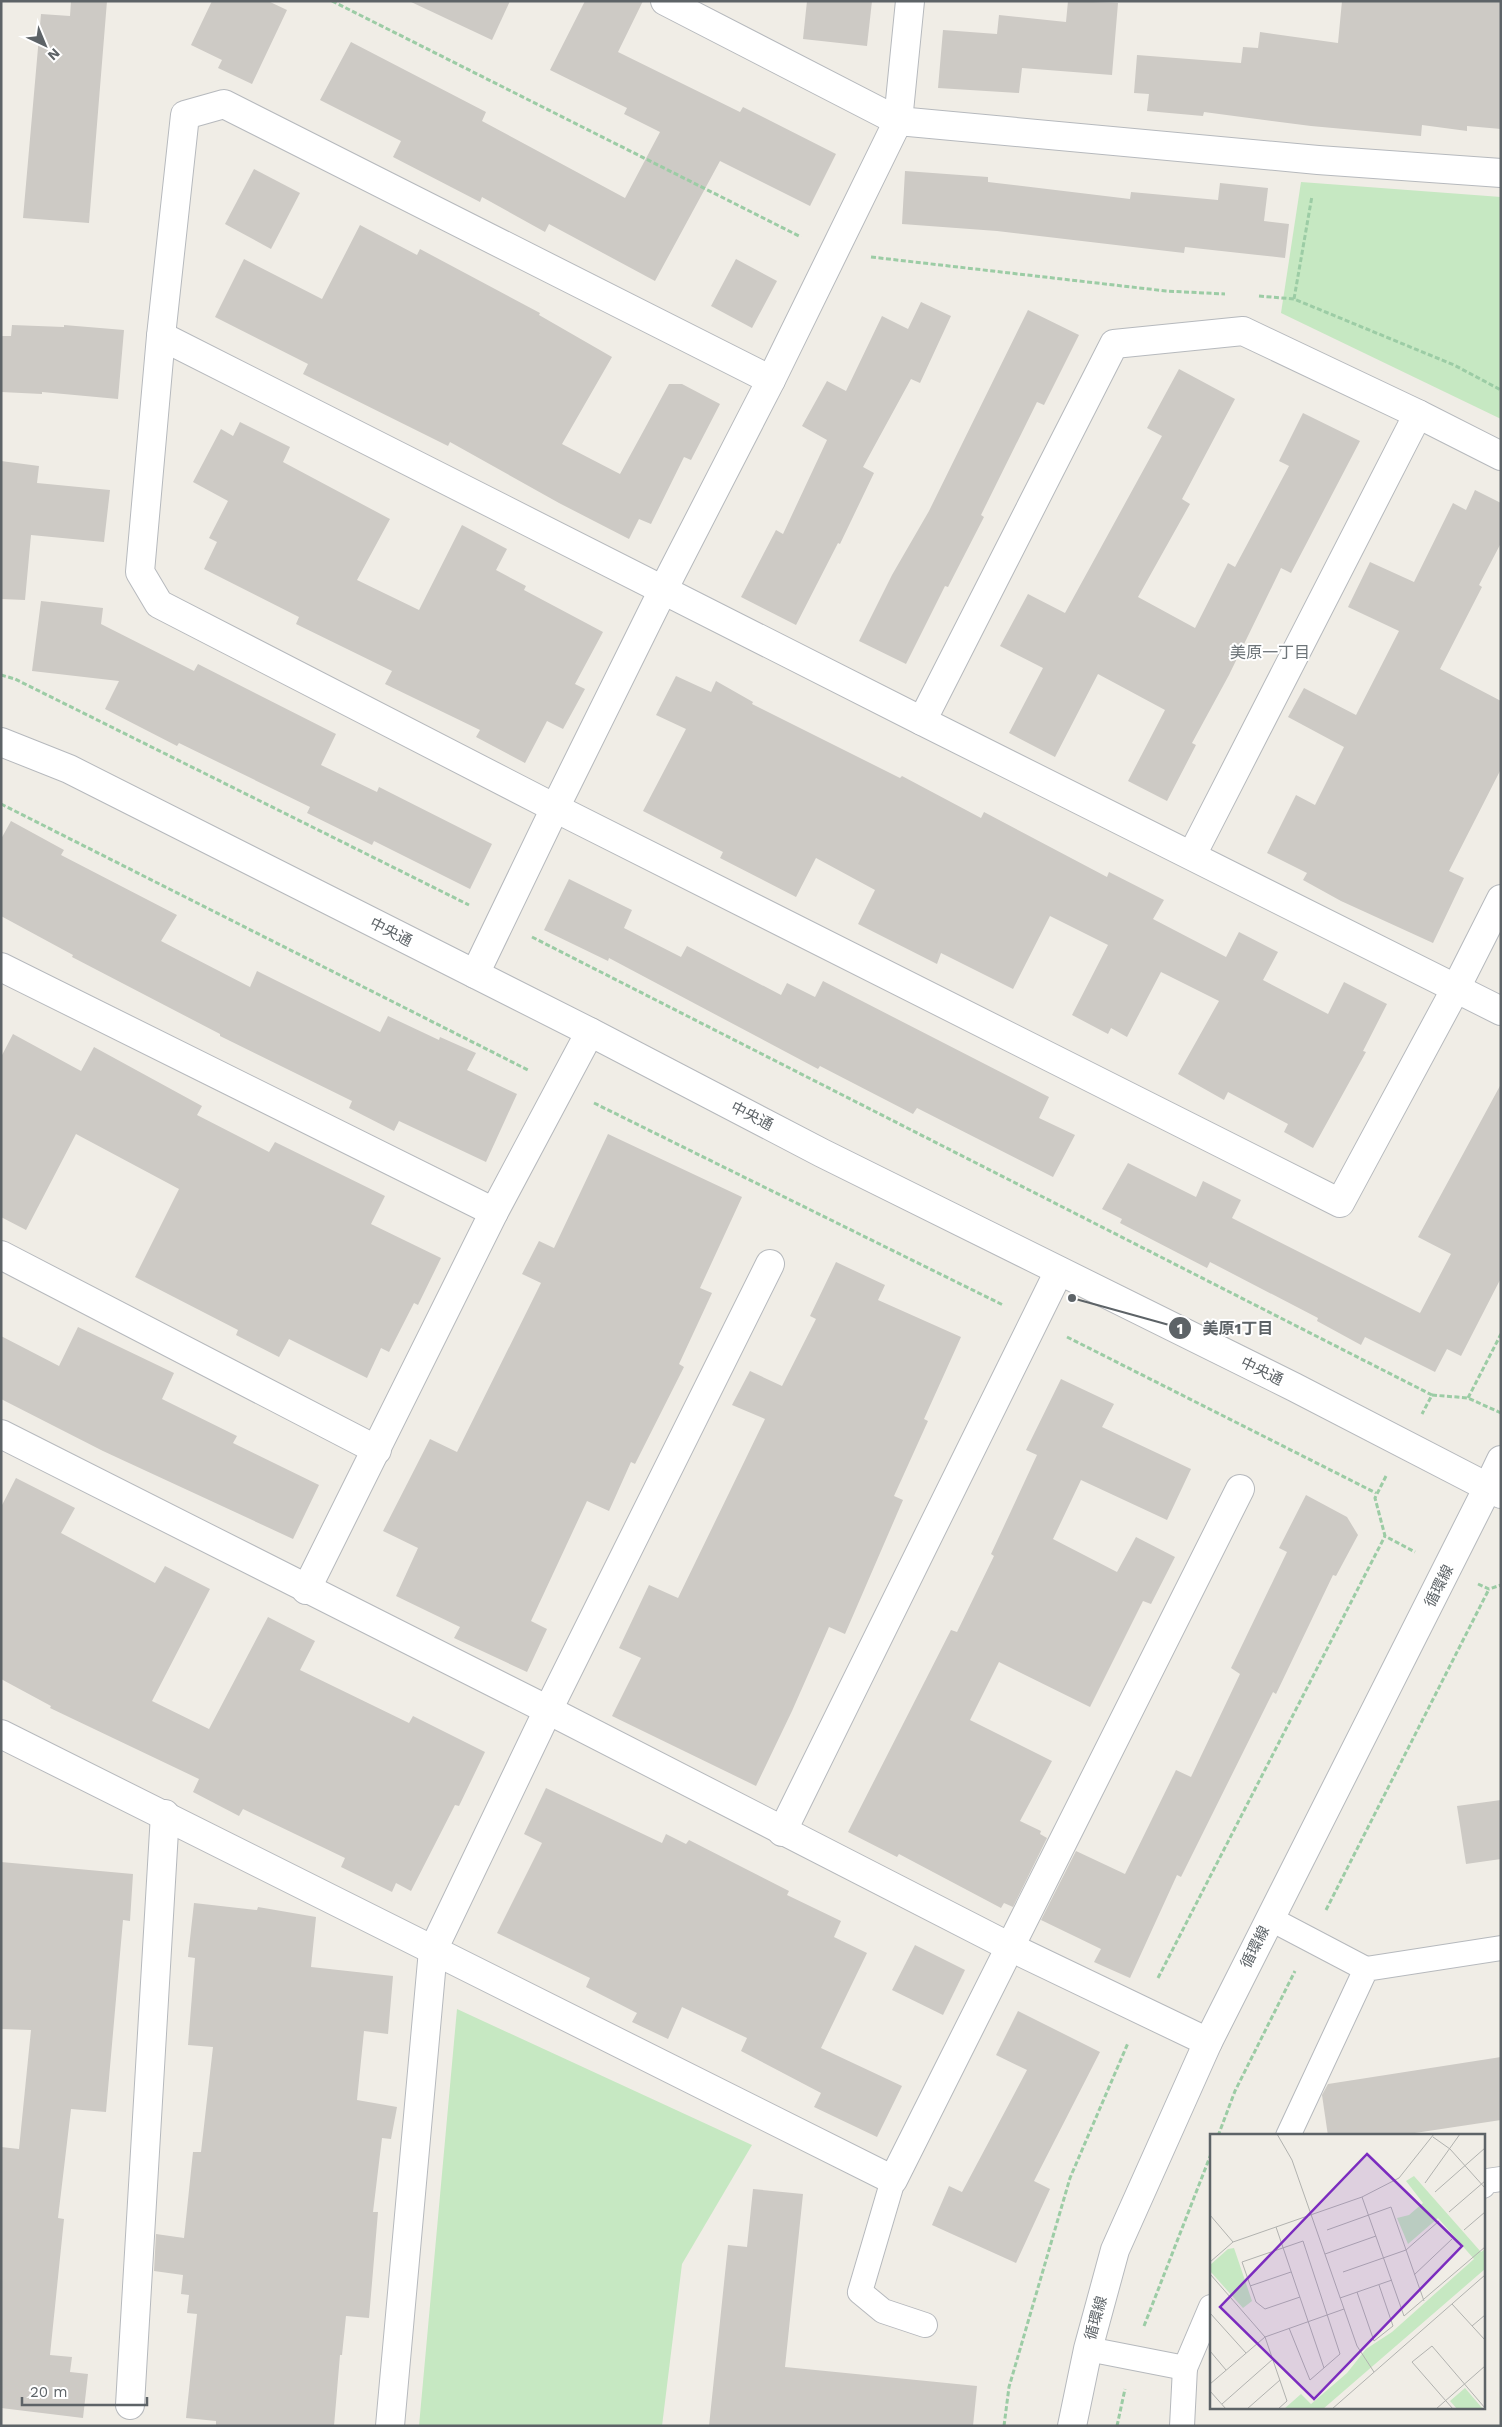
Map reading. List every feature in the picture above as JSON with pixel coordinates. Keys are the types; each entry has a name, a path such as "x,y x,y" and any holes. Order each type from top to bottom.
{"street":[{"path":"665,1 898,120 1318,160 1501,172"},
{"path":"475,974 555,808 663,590 771,380 898,120 910,1"},
{"path":"771,380 224,104 185,115 161,336 140,572 159,604 555,808 1340,1203 1456,988 1501,899"},
{"path":"922,722 1114,344 1243,331 1418,414 1501,456"},
{"path":"161,336 922,722 1192,855 1501,1011"},
{"path":"1192,855 1418,414"},
{"name":"中央通","path":"1,742 69,769 590,1032 822,1153 1294,1387 1494,1490"},
{"path":"1,967 494,1212"},
{"path":"306,1590 494,1212 590,1032"},
{"path":"1,1255 377,1450"},
{"path":"390,2426 433,1950 548,1710 770,1264"},
{"path":"782,1832 1059,1271"},
{"path":"1,1434 306,1590 548,1710 782,1832 1010,1947 1208,2042"},
{"name":"循環線","path":"1072,2426 1088,2350 1115,2250 1208,2042 1269,1918 1448,1568 1494,1490 1501,1460"},
{"path":"1,1734 165,1814 893,2180 1240,1489"},
{"path":"130,2405 165,1814"}],"lane":[{"path":"1269,1918 1366,1969 1501,1948"},
{"path":"1289,2134 1366,1969"},
{"path":"1484,2185 1487,2181 1501,2179"},
{"path":"893,2180 860,2292 883,2312 925,2325"},
{"path":"1182,2426 1185,2368 1210,2309"},
{"path":"1088,2350 1185,2368"}],"path":[{"path":"332,1 832,252 1166,291 1235,295"},
{"path":"1294,299 1318,160"},
{"path":"1255,296 1294,299 1454,365 1501,390"},
{"path":"1,675 15,679 500,921 1432,1395 1468,1398 1501,1413"},
{"path":"1,804 561,1086 1035,1320 1376,1493"},
{"path":"1468,1398 1501,1334"},
{"path":"1004,2426 1009,2388 1070,2178 1142,2010 1385,1536 1375,1498 1376,1493 1432,1395"},
{"path":"1385,1536 1448,1568"},
{"path":"1219,2134 1235,2092 1489,1589"},
{"path":"1117,2426 1131,2358 1210,2157"}],"green space":[{"path":"1301,182 1501,197 1501,419 1281,313"},
{"path":"457,2009 752,2145 682,2264 662,2426 419,2426"}],"building":[{"path":"71,1 107,1 89,223 23,218 41,14 70,16"},
{"path":"212,1 268,1 287,10 252,84 218,68 222,60 191,45"},
{"path":"409,1 510,1 492,40"},
{"path":"585,1 643,1 618,52 740,112 743,107 836,154 810,206 720,161 655,281 549,224 545,232 482,197 480,202 393,157 401,141 320,100 351,42 486,112 482,121 625,198 660,132 624,114 627,108 550,70"},
{"path":"807,1 872,1 867,46 803,39"},
{"path":"1068,1 1118,3 1112,75 1022,68 1019,93 938,88 943,30 997,34 999,15 1066,22"},
{"path":"1342,1 1501,1 1501,129 1467,126 1467,131 1422,125 1421,136 1311,126 1204,112 1203,116 1147,111 1149,94 1134,93 1137,55 1241,63 1243,47 1258,48 1260,32 1338,43"},
{"path":"254,169 300,193 271,249 225,224"},
{"path":"905,171 988,177 988,182 1130,199 1131,192 1218,200 1220,183 1268,188 1264,221 1289,224 1285,258 1185,247 1184,253 997,231 902,224"},
{"path":"360,225 417,255 420,249 540,313 539,315 612,357 562,444 620,474 669,384 682,384 720,404 691,460 684,457 651,524 639,519 629,539 559,503 450,442 448,446 303,374 308,364 215,317 244,259 322,299"},
{"path":"736,259 777,281 752,328 711,306"},
{"path":"921,302 951,316 920,383 911,379 863,467 874,473 840,544 838,543 796,625 741,597 776,530 783,534 827,440 802,426 827,381 846,391 882,316 908,329"},
{"path":"1028,310 1079,335 1044,405 1037,402 981,515 984,517 948,587 945,586 906,664 859,641 892,575 929,511"},
{"path":"12,325 64,327 64,325 124,330 118,399 42,392 42,394 1,392 1,336 11,336"},
{"path":"1179,369 1235,399 1182,499 1190,504 1138,597 1195,628 1228,563 1235,567 1289,466 1279,461 1303,413 1360,441 1291,573 1281,568 1229,675 1192,743 1196,745 1167,801 1128,781 1165,710 1098,674 1055,757 1009,733 1043,668 1000,646 1028,594 1065,613 1162,436 1147,428"},
{"path":"240,422 290,447 283,462 390,519 357,580 419,610 462,525 507,549 496,570 526,586 524,590 603,632 575,684 585,689 563,729 547,721 525,763 476,737 480,730 385,684 392,671 296,624 299,617 204,569 217,542 209,538 228,501 193,482 221,429 233,436"},
{"path":"1,461 39,466 37,483 110,490 104,542 31,535 25,600 1,599"},
{"path":"1475,490 1501,503 1501,543 1479,585 1482,587 1440,669 1501,701 1501,769 1449,871 1464,878 1433,943 1341,901 1303,880 1307,873 1267,853 1296,795 1315,805 1344,747 1288,717 1304,688 1356,715 1399,631 1348,607 1370,562 1414,582 1453,503 1466,510"},
{"path":"41,601 103,608 101,624 194,671 198,664 336,734 321,765 377,792 379,787 492,844 470,889 374,841 372,845 307,813 310,807 179,743 177,746 105,709 119,681 32,671"},
{"path":"676,676 711,692 716,681 753,702 752,704 900,778 902,776 981,818 984,812 1107,877 1109,872 1164,900 1153,919 1226,957 1239,932 1278,952 1263,980 1328,1014 1344,982 1387,1004 1363,1051 1366,1052 1313,1148 1284,1132 1288,1124 1228,1092 1224,1100 1178,1074 1219,1001 1161,972 1127,1037 1111,1028 1108,1034 1072,1015 1108,945 1050,916 1013,989 941,953 937,964 858,924 875,890 816,858 796,897 720,858 723,852 643,811 686,729 656,715"},
{"path":"11,821 64,850 61,855 177,915 161,941 250,987 257,971 380,1032 388,1016 439,1040 440,1037 476,1053 467,1070 517,1094 486,1162 399,1121 394,1131 349,1108 352,1101 220,1036 220,1034 72,957 73,955 1,916 1,839"},
{"path":"569,879 632,910 624,928 681,957 687,946 781,995 787,983 815,997 823,981 1049,1097 1039,1118 1075,1135 1053,1177 917,1108 913,1114 820,1066 818,1069 609,958 608,961 544,930"},
{"path":"13,1034 81,1071 94,1047 202,1106 197,1115 269,1152 275,1142 385,1196 371,1224 441,1258 418,1305 414,1303 389,1352 381,1348 367,1378 289,1339 279,1357 236,1335 238,1330 135,1277 179,1189 76,1134 26,1230 1,1217 1,1057"},
{"path":"1501,1084 1501,1278 1461,1356 1447,1349 1435,1372 1365,1337 1361,1345 1317,1321 1318,1318 1210,1262 1207,1268 1120,1223 1122,1219 1102,1209 1128,1163 1196,1197 1203,1181 1241,1200 1232,1218 1420,1313 1451,1254 1418,1237"},
{"path":"608,1134 742,1197 700,1288 712,1293 679,1364 684,1367 635,1464 631,1462 609,1511 587,1501 531,1621 547,1629 527,1672 454,1638 460,1627 396,1596 418,1548 383,1531 430,1439 457,1452 541,1283 522,1274 539,1241 554,1248"},
{"path":"836,1262 885,1285 878,1300 961,1337 924,1419 928,1421 894,1496 903,1500 845,1634 829,1627 756,1786 612,1716 641,1658 619,1648 649,1585 678,1598 765,1419 732,1405 750,1371 782,1386 816,1319 810,1316"},
{"path":"78,1327 174,1373 162,1399 237,1436 233,1443 319,1485 293,1539 103,1451 1,1399 1,1336 59,1366"},
{"path":"1061,1379 1114,1404 1102,1427 1191,1469 1167,1520 1081,1480 1053,1539 1117,1572 1136,1537 1175,1557 1151,1604 1143,1601 1090,1707 999,1662 970,1720 1052,1761 1020,1821 1041,1831 1040,1834 1047,1838 1013,1907 1004,1903 1001,1908 899,1854 897,1857 848,1832 951,1630 957,1632 994,1556 991,1554 1037,1455 1026,1450"},
{"path":"16,1478 75,1508 61,1533 155,1583 165,1566 210,1589 152,1701 209,1729 268,1617 315,1641 300,1670 409,1723 413,1716 485,1752 459,1806 455,1805 411,1891 396,1883 392,1892 341,1867 345,1858 243,1809 239,1816 193,1792 199,1779 50,1708 51,1706 1,1679 1,1507"},
{"path":"1306,1495 1347,1517 1358,1535 1336,1576 1333,1575 1276,1694 1273,1692 1181,1877 1177,1875 1130,1978 1094,1962 1101,1949 1041,1920 1076,1851 1125,1874 1176,1770 1191,1777 1240,1674 1231,1668 1287,1552 1279,1548"},
{"path":"546,1788 662,1843 666,1834 686,1844 689,1840 789,1891 787,1895 841,1921 834,1937 867,1953 821,2048 902,2086 877,2137 814,2107 821,2093 741,2051 747,2038 682,2007 668,2039 632,2022 637,2013 586,1987 590,1978 497,1933 542,1843 524,1834"},
{"path":"1501,1800 1501,1859 1466,1864 1457,1806"},
{"path":"1,1862 133,1874 130,1921 123,1920 106,2112 71,2109 58,2218 64,2219 50,2355 72,2357 70,2372 88,2374 83,2418 1,2408 1,2147 19,2149 31,2030 1,2029"},
{"path":"194,1903 257,1910 258,1907 316,1917 311,1967 393,1976 388,2034 364,2031 357,2100 397,2107 391,2139 382,2138 373,2212 378,2212 369,2318 346,2316 342,2355 340,2355 334,2426 216,2426 216,2421 186,2418 197,2314 187,2313 189,2295 181,2294 183,2275 154,2271 156,2234 184,2238 193,2152 201,2152 213,2047 188,2045 195,1958 188,1957"},
{"path":"915,1945 965,1970 943,2015 892,1990"},
{"path":"1018,2011 1100,2052 1034,2181 1050,2189 1016,2263 932,2225 949,2186 962,2192 1027,2070 996,2055"},
{"path":"1501,2057 1501,2120 1408,2134 1328,2134 1322,2095 1328,2084"},
{"path":"753,2189 803,2194 785,2367 977,2386 973,2426 709,2426 728,2245 747,2247"}],"place":[{"name":"美原1丁目","path":"1072,1298"}],"district":[{"name":"美原一丁目","path":"1270,652"}]}
